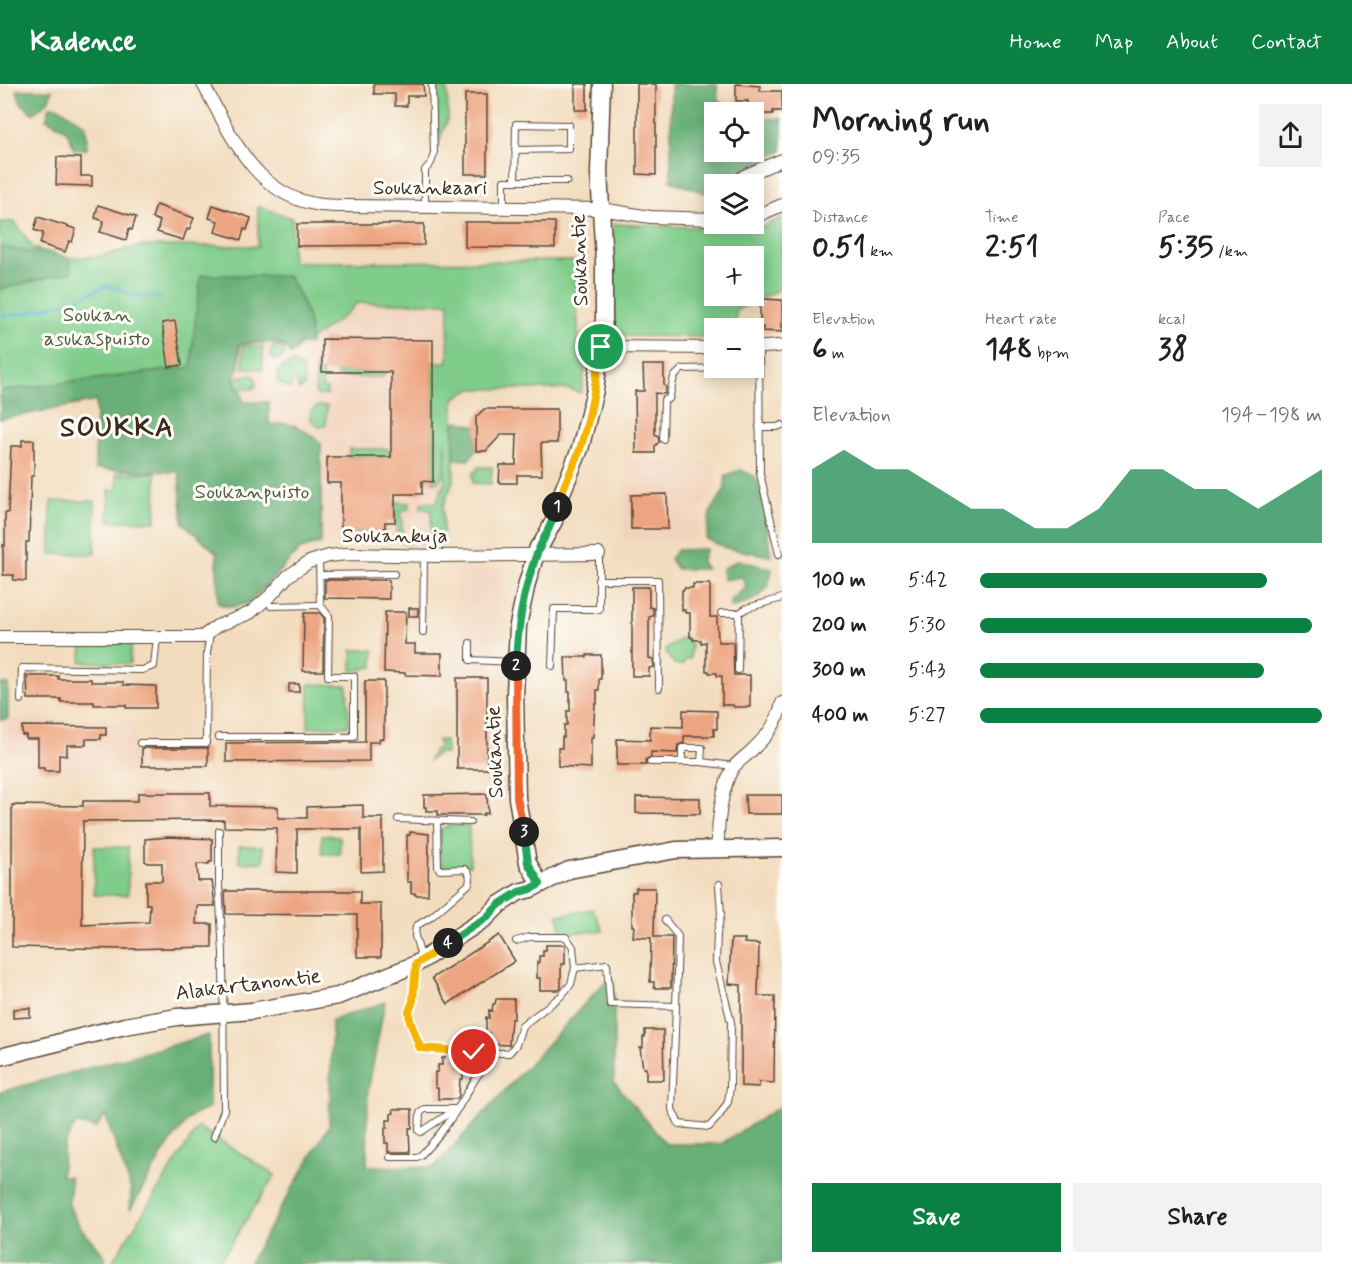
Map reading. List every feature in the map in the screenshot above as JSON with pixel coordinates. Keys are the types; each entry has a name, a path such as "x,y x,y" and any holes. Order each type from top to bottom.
{"street":[{"name":"Soukankaari","path":"203,84 244,158 264,179 283,192 307,202 326,206 601,209 650,218 704,219"},
{"name":"Soukantie","path":"536,887 528,863 517,798 516,662 520,613 536,556 554,521 559,500 580,449 595,390 604,319 604,262 599,172 602,84"},
{"path":"749,174 782,160"},
{"path":"764,213 782,205"},
{"path":"764,347 780,346"},
{"path":"601,347 704,348"},
{"name":"Soukankuja","path":"0,637 202,637 211,630 250,613 272,595 288,576 309,562 347,554 536,556 599,554"},
{"path":"718,849 717,832 725,789 734,766 765,738 778,720 782,703"},
{"name":"Alakartanontie","path":"0,1057 125,1026 177,1017 252,1011 338,996 419,962 486,918 504,912 523,900 536,887 569,870 676,850 782,848"},
{"path":"0,1051 0,1057"}],"lane":[{"path":"425,207 426,170 434,154 432,84"},
{"path":"515,150 569,149 569,125 516,124 515,150 515,181"},
{"path":"504,208 504,181 567,181"},
{"path":"663,439 663,400 669,399 674,377 682,369 704,369"},
{"path":"757,378 760,474 779,554"},
{"path":"759,427 782,425"},
{"path":"552,666 554,609 598,609 599,554"},
{"path":"423,632 424,555"},
{"path":"219,737 354,736 354,676 328,676 329,616 320,605 320,559"},
{"path":"320,575 393,574"},
{"path":"598,580 658,580 658,687"},
{"path":"720,613 739,613 747,608 782,598"},
{"path":"272,606 320,605"},
{"path":"738,670 739,613"},
{"path":"140,743 206,743 207,652 211,630"},
{"path":"21,700 22,668 142,670 154,666 157,636"},
{"path":"470,643 470,660 516,662"},
{"path":"682,762 682,748 702,748 701,762"},
{"path":"650,762 701,762 734,766"},
{"path":"398,819 470,822"},
{"path":"437,821 438,867 440,870 465,869 470,874 470,879 469,884 416,926 414,936 419,962 409,1012 420,1048 509,1053 516,1045 522,1026 561,996 571,984 575,968 573,947 566,937 530,937 516,941"},
{"path":"214,1137 224,1110 223,953 219,886 219,831"},
{"path":"665,920 678,936 672,1109 679,1124 709,1127 728,1102 730,1087 731,1022 716,962 717,933 721,915 719,884"},
{"path":"575,968 607,964 610,1004 676,1006"},
{"path":"390,1157 421,1155 443,1132 476,1078 487,1066 491,1053"},
{"path":"459,1107 421,1132 419,1131 420,1113 425,1109 459,1107"}],"shaded area":[{"path":"357,303 449,303 445,482 435,504 435,545 404,545 396,541 321,543 321,443 295,425 283,423 269,425 243,402 235,387 235,374 239,367 239,344 279,343 286,346 290,354 298,343 310,340 321,333"},
{"path":"626,458 716,463 716,486 703,504 699,539 622,541"},
{"path":"455,567 503,568 493,671 493,774 454,773"},
{"path":"8,719 136,720 137,773 8,772"}],"green space":[{"path":"436,84 447,84 448,118 437,148"},
{"path":"671,84 717,84 718,98 721,102 704,102 704,162 757,162 732,174 704,174 704,193 671,181"},
{"path":"17,90 53,90 48,101 33,114 20,102"},
{"path":"50,106 59,107 86,126 87,149 74,150 65,130 46,119"},
{"path":"764,118 782,119 782,151 764,159"},
{"name":"Soukanpuisto","path":"258,206 292,218 292,262 576,261 579,356 585,369 581,393 568,389 472,389 454,398 454,479 443,506 443,545 423,544 420,543 421,540 431,540 431,510 421,509 421,504 422,502 436,503 445,482 446,442 443,473 438,482 433,482 433,362 448,362 449,303 357,303 345,315 310,340 310,344 299,344 290,355 287,349 276,344 240,344 235,387 241,392 243,402 269,402 269,425 285,424 298,427 321,443 321,543 301,549 252,599 241,605 230,607 218,603 217,553 183,523 179,472 95,469 96,401 0,419 0,222 15,222 33,248 69,258 101,256 141,246 258,246"},
{"path":"782,218 782,288 764,297 764,246 704,246 704,306 744,306 736,310 736,318 704,318 704,337 623,336 613,328 613,224 704,227 704,234 764,234 764,227"},
{"path":"0,247 30,252 45,251 69,258 72,272 0,289"},
{"path":"201,275 288,276 301,300 310,334 310,344 299,344 290,355 287,349 276,343 239,344 239,367 235,374 235,387 241,392 243,402 269,402 269,425 297,426 321,443 321,543 300,549 249,603 237,606 218,603 217,553 183,523 179,472 95,469 96,401 0,419 0,391 191,367"},
{"path":"243,346 263,347 263,369 243,368"},
{"path":"277,346 282,348 284,353 282,358 277,360 272,358 270,353 272,348"},
{"path":"292,363 303,368 304,386 301,389 298,389 297,381 290,382 290,388 277,381 281,369"},
{"path":"316,363 317,372 322,372 322,388 327,389 327,395 317,395 315,391"},
{"path":"337,372 385,372 383,377 337,377"},
{"path":"253,375 256,385 253,389 239,389 236,386 236,380 240,376"},
{"path":"318,406 327,406 326,425 320,427 311,419 311,411"},
{"path":"454,422 476,426 476,451 468,460 454,459"},
{"path":"349,449 388,449 391,451 391,457 349,457"},
{"path":"477,467 492,467 491,484 473,483 473,472 477,472"},
{"path":"741,470 755,477 762,493 771,556 726,548 706,539 710,513 724,491 726,475"},
{"path":"117,473 156,473 156,521 109,521 109,490 117,490"},
{"path":"51,501 95,501 95,554 51,554"},
{"path":"395,502 410,503 409,509 402,510 402,540 409,540 409,544 397,539"},
{"path":"341,532 385,532 385,539 342,540"},
{"path":"706,549 701,562 706,569 677,569 670,559 677,550"},
{"path":"738,560 772,569 771,578 768,586 754,600 731,608 730,601 746,587 742,577 723,580 722,569"},
{"path":"687,638 691,645 690,659 686,659 683,665 674,664 666,653 666,649 680,639"},
{"path":"82,641 131,641 130,664 81,662"},
{"path":"352,650 374,650 373,667 352,671"},
{"path":"0,684 8,684 8,719 0,720"},
{"path":"309,684 347,685 349,726 308,728"},
{"path":"438,740 445,741 446,754 440,753 429,760 434,749 439,750"},
{"path":"450,825 469,826 470,865 444,867 440,862 439,830"},
{"path":"322,835 340,836 340,854 322,854"},
{"path":"239,846 263,846 263,862 239,863"},
{"path":"94,847 128,847 128,895 94,895"},
{"path":"593,909 603,931 562,933 558,915"},
{"path":"614,981 614,1082 666,1144 721,1144 782,1105 782,1264 248,1264 329,1126 332,1020 385,1002 368,1091 367,1166 434,1167 604,983"},
{"path":"209,1035 209,1108 190,1117 165,1150 130,1210 131,1189 105,1115 96,1128 76,1124 64,1145 61,1176 69,1176 71,1211 105,1256 105,1264 0,1264 0,1092"},
{"path":"198,1127 275,1175 218,1264 115,1264 112,1262"}],"building":[{"path":"374,84 423,84 424,96 407,96 407,106 395,106 395,94 374,94"},
{"path":"575,84 587,84 587,110 575,110"},
{"path":"637,84 656,84 656,175 637,174"},
{"path":"736,84 760,86 760,91 782,91 782,111 764,114 764,102 736,101"},
{"path":"465,94 487,94 487,174 465,174"},
{"path":"57,157 81,158 81,176 92,176 92,186 56,185"},
{"path":"98,205 136,217 126,240 100,232 104,221 95,218"},
{"path":"156,205 194,218 183,240 157,232 160,221 152,218"},
{"path":"213,205 251,218 247,230 244,229 241,240 215,232 218,221 209,218"},
{"path":"38,217 76,229 72,242 69,241 65,252 40,244 43,233 34,230"},
{"path":"465,222 555,222 555,248 465,247"},
{"path":"297,224 424,224 424,245 297,246"},
{"path":"764,299 782,300 782,332 764,331 764,318 760,318 760,306 764,306"},
{"path":"175,321 182,365 169,367 162,323"},
{"path":"322,339 433,340 433,482 422,481 422,494 395,494 395,522 385,522 385,532 341,532 341,483 327,483 327,457 391,457 391,372 322,372"},
{"path":"643,365 664,365 665,394 655,393 655,434 659,442 655,446 655,453 636,453 635,391 644,391"},
{"path":"484,409 557,409 557,443 541,443 542,475 517,475 517,483 499,483 500,465 516,465 517,434 502,434 486,451 476,451 476,417"},
{"path":"22,440 34,440 29,542 26,542 26,581 13,580 14,575 3,575 3,545 5,546 5,513 8,513 11,446 22,446"},
{"path":"667,494 668,529 631,529 631,495"},
{"path":"325,580 389,580 389,599 325,598"},
{"path":"693,584 710,584 710,617 717,617 718,642 733,642 734,675 750,675 750,707 722,705 722,676 706,671 706,642 701,643 701,640 693,640 690,637 690,613 682,610 682,590 693,588"},
{"path":"632,587 649,587 649,607 653,608 653,616 649,617 649,658 653,659 654,667 649,668 649,676 632,676"},
{"path":"409,608 418,608 418,616 409,616"},
{"path":"385,612 406,612 405,644 415,644 415,653 442,653 442,676 384,672"},
{"path":"304,613 320,613 324,618 323,671 303,671"},
{"path":"587,655 601,655 601,679 599,679 599,690 597,690 593,737 591,737 591,768 558,766 558,748 562,748 564,725 567,725 567,711 570,711 565,657 587,657"},
{"path":"27,676 58,676 58,679 91,679 91,682 123,682 123,685 156,686 156,708 94,705 94,702 61,702 61,699 28,699"},
{"path":"457,678 487,678 487,769 457,769"},
{"path":"365,681 384,681 384,738 379,739 379,742 369,742 369,761 226,762 226,743 365,742"},
{"path":"289,684 299,684 299,692 289,692"},
{"path":"683,710 717,711 717,729 714,729 714,736 684,736 684,743 678,745 677,753 651,752 651,757 645,760 646,765 617,765 617,739 650,740 650,726 683,727"},
{"path":"22,726 106,727 106,735 101,735 101,739 86,739 86,745 67,745 67,756 59,755 59,771 44,771 44,768 38,768 38,739 26,739 26,735 22,735"},
{"path":"142,748 208,748 208,766 142,766"},
{"path":"138,793 210,793 210,806 278,807 278,818 307,818 307,807 363,805 363,818 383,818 383,871 361,872 361,829 297,829 297,873 276,872 277,828 224,827 224,820 83,821 82,925 149,922 150,904 146,904 146,881 162,881 162,863 145,861 145,839 169,837 212,839 212,862 197,864 198,881 212,881 215,906 197,906 196,924 212,924 212,947 124,949 12,947 12,805 83,806 83,801 138,801"},
{"path":"487,794 488,813 484,815 438,815 438,811 426,811 424,807 424,795"},
{"path":"745,795 782,795 782,814 746,814"},
{"path":"636,797 700,798 700,814 636,813"},
{"path":"410,832 429,834 428,895 411,893 411,882 407,882 407,835 410,835"},
{"path":"636,888 655,888 654,937 672,937 671,988 654,988 654,982 650,982 651,938 633,937 632,892 636,892"},
{"path":"225,891 360,891 360,904 381,904 381,957 357,957 357,915 226,914"},
{"path":"499,935 515,961 448,1004 432,978"},
{"path":"731,939 745,939 744,943 759,944 758,996 775,996 774,1083 759,1082 759,1087 741,1086 741,985 729,984"},
{"path":"546,945 565,945 565,964 561,964 561,988 559,990 540,990 537,962 539,962 539,956 543,956"},
{"path":"496,999 514,999 514,1019 511,1019 509,1045 489,1044 486,1017 489,1018 489,1010 492,1011"},
{"path":"30,1008 30,1017 13,1018 13,1009"},
{"path":"645,1030 663,1030 664,1080 646,1080 646,1068 643,1068 640,1048 643,1048"},
{"path":"445,1055 463,1056 463,1079 460,1079 457,1099 438,1099 438,1088 435,1088 435,1072 438,1072 438,1065 442,1065 442,1058 445,1058"},
{"path":"393,1109 412,1109 412,1128 409,1128 410,1152 388,1152 388,1143 385,1143 385,1127 387,1128 387,1120 391,1120"}],"waterway":[{"path":"0,316 28,313 82,297 106,286 118,288 130,295 161,297"}],"district":[{"name":"SOUKKA","path":"117,428"}],"route":[{"path":"474,1052 420,1048 409,1012 413,1001 416,964 486,918 500,904 519,892 540,884 528,863 517,798 515,694 518,625 527,583 536,556 554,521 559,500 580,449 595,390 601,347"}],"park label":[{"name":"Soukan asukaspuisto","path":"97,327"}]}
